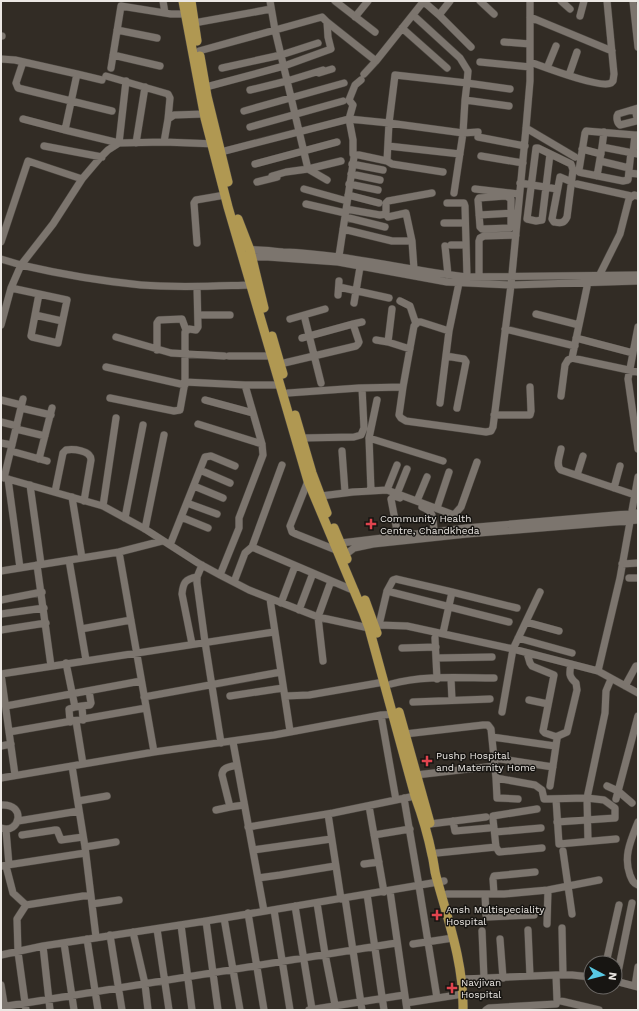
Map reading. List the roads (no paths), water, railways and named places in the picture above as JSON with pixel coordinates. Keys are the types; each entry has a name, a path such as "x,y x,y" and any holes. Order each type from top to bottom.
{"main road":[{"path":"183,1 204,114 218,147 241,229 247,254 251,284 308,481 339,546 345,555 375,627 387,683 396,714 415,796 423,818 441,882 459,962 470,992 469,1010"},
{"path":"190,1 218,147 225,195 247,254 261,298 312,473 354,591 375,627"},
{"path":"396,714 405,734 430,824 437,853 441,882 447,894 465,961 463,1010"}],"street":[{"path":"163,1 165,13"},
{"path":"334,1 375,32"},
{"path":"353,154 353,140 349,119 353,105 348,100 355,86 423,1 471,48"},
{"path":"439,15 450,1"},
{"path":"480,1 494,14"},
{"path":"400,301 410,306 416,324 403,387 399,415 401,418 406,421 486,432 490,431 493,427 516,235 514,213 511,200 508,197 484,197 479,198 478,200 480,227 482,229 510,228 511,226 514,213 519,194 525,146 530,64 530,1"},
{"path":"562,1 570,8"},
{"path":"580,16 584,1"},
{"path":"480,62 530,64 603,85 611,83 613,81 614,74 607,1"},
{"path":"355,17 365,2"},
{"path":"635,3 638,47"},
{"path":"111,68 121,4 165,13 186,14"},
{"path":"194,23 270,5 308,169"},
{"path":"413,15 460,58 468,71 463,133 454,193"},
{"path":"199,51 322,17 376,61"},
{"path":"530,17 612,51"},
{"path":"206,87 284,66 331,49 328,37 328,22"},
{"path":"402,28 446,68"},
{"path":"117,30 156,38"},
{"path":"504,42 530,44"},
{"path":"222,68 281,55 318,43"},
{"path":"547,68 556,46"},
{"path":"569,75 577,52"},
{"path":"113,55 160,66"},
{"path":"1,59 126,82 168,94 168,119 164,142"},
{"path":"23,62 16,83 17,87 112,111"},
{"path":"250,90 288,82 332,69"},
{"path":"288,82 323,70"},
{"path":"65,130 77,74"},
{"path":"387,161 389,123 396,75 510,89"},
{"path":"1,325 10,288 21,265 53,224 82,179 102,157 119,143 126,82"},
{"path":"244,112 344,83"},
{"path":"136,143 146,87"},
{"path":"465,100 509,106"},
{"path":"250,127 296,116 343,102"},
{"path":"168,119 174,115 204,114"},
{"path":"24,120 119,143 164,142 218,147 300,132 349,119 478,135 525,146"},
{"path":"526,128 575,157"},
{"path":"586,131 604,132 637,135 628,180 623,181 580,172 582,149 586,131"},
{"path":"597,176 604,132"},
{"path":"255,164 337,142"},
{"path":"44,146 102,157"},
{"path":"388,146 460,154"},
{"path":"550,154 542,220 528,219 527,217 536,148 538,148 571,164 573,166 575,183 566,221 563,223 554,222 552,219 560,177"},
{"path":"582,149 601,154 638,174"},
{"path":"601,154 634,153"},
{"path":"339,256 352,164 356,155 387,161 392,164 443,172"},
{"path":"481,156 523,163"},
{"path":"1,242 28,161 82,179"},
{"path":"257,182 341,161"},
{"path":"352,164 383,170"},
{"path":"272,176 286,172 308,169 327,180"},
{"path":"548,171 575,183 634,196 620,234 599,276"},
{"path":"351,174 380,180"},
{"path":"520,183 557,189"},
{"path":"349,184 378,190"},
{"path":"304,189 379,203"},
{"path":"475,189 519,194"},
{"path":"386,214 386,202 432,193"},
{"path":"197,243 194,203 196,200 225,195"},
{"path":"447,203 464,203 467,277"},
{"path":"306,204 345,213 385,227"},
{"path":"345,213 386,214 388,216 406,213 412,241 414,269"},
{"path":"479,215 514,213"},
{"path":"444,223 466,223"},
{"path":"343,229 392,241 412,241"},
{"path":"479,277 480,238 484,236 516,235"},
{"path":"448,275 448,245 466,245"},
{"path":"247,254 339,256 448,275 511,281 638,281"},
{"path":"247,254 338,262 459,283 638,275"},
{"path":"1,259 63,275 141,285 197,287 251,284"},
{"path":"354,303 360,267"},
{"path":"561,396 565,365 568,360 572,358 588,282"},
{"path":"440,402 449,331 459,283"},
{"path":"338,295 339,284 356,291 389,298"},
{"path":"186,330 198,329 197,287"},
{"path":"10,288 39,294 67,300 58,343 32,337 31,334 39,294"},
{"path":"290,319 325,309"},
{"path":"388,342 392,309"},
{"path":"536,314 579,325"},
{"path":"35,315 62,321"},
{"path":"198,315 230,315"},
{"path":"304,316 305,337 314,357 321,383"},
{"path":"110,398 174,412 180,410 185,384 186,355 186,330 182,319 159,320 157,323 157,350"},
{"path":"305,337 362,322"},
{"path":"416,324 421,322 449,331"},
{"path":"280,364 314,357 358,344 353,324"},
{"path":"505,329 633,353"},
{"path":"638,330 628,379 638,449"},
{"path":"116,337 157,350 186,355 271,356"},
{"path":"376,340 410,349"},
{"path":"446,356 464,359 466,362 457,408"},
{"path":"572,358 638,372"},
{"path":"106,367 185,384 280,385"},
{"path":"220,575 239,528 239,518 263,455 262,444 246,385"},
{"path":"288,393 403,387"},
{"path":"494,415 530,415 530,387"},
{"path":"360,410 361,388"},
{"path":"302,438 354,437 361,435 364,428 361,388"},
{"path":"1,400 52,412 39,459"},
{"path":"204,400 253,413"},
{"path":"372,491 369,438 377,400"},
{"path":"20,568 4,478 4,466 11,448 22,404"},
{"path":"103,506 116,418"},
{"path":"1,422 45,436"},
{"path":"198,424 262,444"},
{"path":"125,518 143,425"},
{"path":"145,529 164,435"},
{"path":"369,438 443,461"},
{"path":"1,443 39,459 48,461"},
{"path":"42,448 50,450"},
{"path":"55,492 63,453 66,450 72,449 91,456 84,500"},
{"path":"562,449 558,464 559,468 635,495"},
{"path":"342,451 345,492"},
{"path":"170,545 205,457 208,456 235,466"},
{"path":"577,475 583,456"},
{"path":"321,496 345,492 387,490 451,514 456,514 461,507 477,462"},
{"path":"234,582 245,553 252,548 282,465"},
{"path":"387,490 397,465"},
{"path":"614,488 620,466"},
{"path":"398,494 407,469"},
{"path":"200,470 230,483"},
{"path":"437,508 449,472"},
{"path":"417,500 427,477"},
{"path":"598,671 612,616 633,515 638,477"},
{"path":"4,478 103,506 145,529 202,566 270,599 318,617 375,627 407,626 443,633 598,671 638,693"},
{"path":"308,481 290,526 292,532 339,546 398,536 434,532 633,515 638,520"},
{"path":"30,485 51,666"},
{"path":"194,486 223,498"},
{"path":"398,536 391,499 394,496 430,510 432,512 434,532"},
{"path":"72,497 82,558"},
{"path":"187,503 217,514"},
{"path":"345,555 354,548 373,544 633,515"},
{"path":"181,517 208,528"},
{"path":"1,571 119,552 162,541"},
{"path":"252,548 354,591"},
{"path":"119,552 154,752"},
{"path":"69,560 86,660"},
{"path":"622,564 638,563"},
{"path":"202,566 197,578 205,642 221,743"},
{"path":"281,603 295,566"},
{"path":"299,610 313,573"},
{"path":"192,644 182,594 184,582 188,579 197,578"},
{"path":"629,578 638,578"},
{"path":"375,627 387,591 393,580 396,579 517,608"},
{"path":"323,661 318,617 332,581"},
{"path":"387,591 509,622"},
{"path":"1,600 42,592"},
{"path":"443,633 452,592"},
{"path":"502,712 513,650 540,592"},
{"path":"270,599 290,731"},
{"path":"1,614 44,608"},
{"path":"81,629 131,620"},
{"path":"526,622 559,631"},
{"path":"1,630 46,623"},
{"path":"15,775 9,732 4,716 1,674 136,652 274,632"},
{"path":"435,638 437,678"},
{"path":"518,638 572,653"},
{"path":"402,648 436,647"},
{"path":"527,653 532,666 554,675 543,731 557,737 567,732 577,690 577,686 569,675 571,664"},
{"path":"436,658 492,657"},
{"path":"66,663 72,694 79,707 76,721"},
{"path":"625,686 636,666 638,666"},
{"path":"144,696 281,672"},
{"path":"285,696 309,695 387,683 437,678 494,678"},
{"path":"451,678 452,700"},
{"path":"588,841 587,798 605,713 606,691 612,678"},
{"path":"4,705 141,681"},
{"path":"230,696 283,688"},
{"path":"83,764 76,721 69,709 90,705 89,691"},
{"path":"412,702 490,699"},
{"path":"529,700 548,704"},
{"path":"9,732 146,708"},
{"path":"1,778 154,752 233,742 381,715 396,714"},
{"path":"381,715 396,800"},
{"path":"616,799 638,716"},
{"path":"405,734 483,724 488,725 491,729 492,737 497,798 518,799"},
{"path":"492,737 555,746"},
{"path":"550,786 557,737"},
{"path":"233,742 264,911"},
{"path":"1,746 11,744"},
{"path":"494,758 553,767"},
{"path":"230,807 222,772 224,768 237,765"},
{"path":"72,766 96,937"},
{"path":"416,775 495,766"},
{"path":"496,778 535,785 542,790 544,800 587,798 604,800 615,808 615,818 558,822"},
{"path":"607,786 618,791 632,803"},
{"path":"78,801 107,796"},
{"path":"248,827 328,814 415,796"},
{"path":"404,798 420,886 437,998"},
{"path":"556,799 559,844 616,839"},
{"path":"216,810 244,804"},
{"path":"1,805 13,806 16,809 18,820 15,827 4,829 5,866 13,893 26,905"},
{"path":"369,806 379,862 387,891 406,1007 437,998 463,994"},
{"path":"537,809 493,816 492,830 496,847 499,852 542,848"},
{"path":"18,820 79,811"},
{"path":"328,814 335,866 353,950 362,1010"},
{"path":"430,824 486,817"},
{"path":"453,821 455,832 541,828"},
{"path":"638,822 627,856 627,866 633,882 638,885"},
{"path":"374,835 410,829"},
{"path":"22,835 57,830 61,840 83,837"},
{"path":"253,850 331,839"},
{"path":"5,866 85,850 116,842"},
{"path":"437,853 496,847"},
{"path":"563,852 572,914"},
{"path":"364,864 379,862"},
{"path":"258,878 280,876 335,866"},
{"path":"494,894 494,876 535,872"},
{"path":"447,894 494,894 548,890 599,880"},
{"path":"1,955 96,937 181,925 441,882"},
{"path":"547,924 548,890"},
{"path":"368,894 384,1010"},
{"path":"485,894 487,917 534,915"},
{"path":"26,1006 18,952 17,919 26,905 91,896"},
{"path":"92,904 119,900"},
{"path":"317,903 325,954 336,1008"},
{"path":"621,955 632,903"},
{"path":"608,955 619,905"},
{"path":"295,906 311,1010 336,1008 404,995"},
{"path":"274,910 290,1010"},
{"path":"248,913 264,1010"},
{"path":"224,918 240,1010"},
{"path":"206,921 218,1010"},
{"path":"181,925 192,1010"},
{"path":"157,928 169,1010"},
{"path":"556,1005 562,928"},
{"path":"528,930 530,976"},
{"path":"482,931 484,978"},
{"path":"133,932 145,984 148,1010"},
{"path":"110,935 122,1010"},
{"path":"414,944 453,938"},
{"path":"87,939 98,1010"},
{"path":"500,939 503,978"},
{"path":"64,943 74,1010"},
{"path":"1,985 4,1008 26,1006 48,998 165,981 396,943"},
{"path":"43,946 50,1010"},
{"path":"623,983 636,986 638,966"},
{"path":"465,979 559,975 583,976"},
{"path":"486,1010 489,1008 556,1005 599,1010"}],"place":[{"name":"Community Health Centre, Chandkheda","path":"371,524"},
{"name":"Pushp Hospital and Maternity Home","path":"427,761"},
{"name":"Ansh Multispeciality Hospital","path":"437,915"},
{"name":"Navjivan Hospital","path":"452,988"}]}
